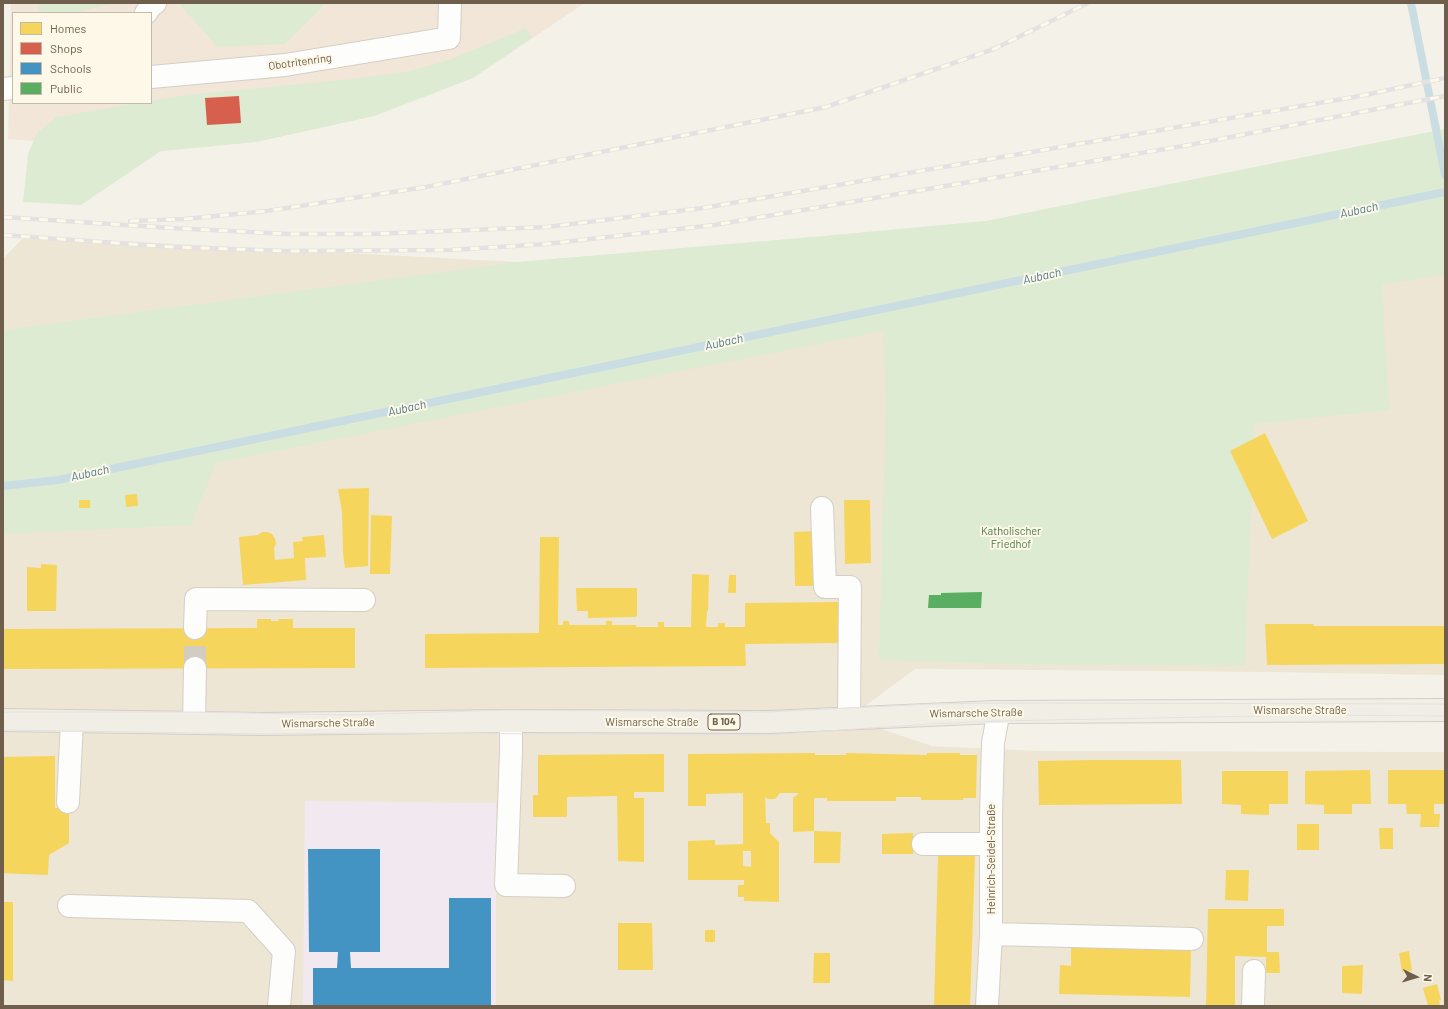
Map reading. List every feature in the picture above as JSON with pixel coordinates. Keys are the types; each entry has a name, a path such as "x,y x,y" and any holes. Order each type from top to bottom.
{"main road":[{"name":"Wismarsche Straße","path":"3,720 271,724 509,721 769,722 995,712 1445,710"}],"street":[{"name":"Obotritenring","path":"152,77 286,65 449,38 450,3"},
{"path":"822,508 825,587 850,587 849,718"},
{"path":"195,628 196,599 364,600"},
{"path":"194,723 195,668"},
{"name":"Heinrich-Seidel-Straße","path":"986,1006 991,934 993,743 997,721 995,712"},
{"path":"68,802 72,721"},
{"path":"509,721 511,733 511,752 506,885 564,886"},
{"path":"924,844 991,844"},
{"path":"68,906 248,910 284,951 278,1006"},
{"path":"991,934 1192,939"},
{"path":"1253,1006 1254,971"}],"shaded area":[{"path":"11,3 585,3 473,78 374,116 256,142 161,151 8,139"},
{"path":"1445,129 1445,675 915,669 849,718 932,746 1038,751 1445,752 1445,1006 3,1006 3,259 25,236 518,262 986,221"},
{"path":"305,801 496,803 496,1006 303,1006"}],"green space":[{"path":"39,3 116,3 78,12 39,12"},
{"path":"326,3 285,44 218,47 179,4"},
{"path":"526,28 532,38 473,78 374,116 256,142 161,151 81,205 23,202 28,154 37,133 57,117 132,104 152,104 152,101 186,95 354,79 411,71 449,60"},
{"name":"Katholischer Friedhof","path":"1445,129 1445,274 1382,285 1389,410 1254,424 1245,666 1011,664 879,660 886,402 883,331 216,463 191,525 3,534 3,330 518,262 986,221"}],"building: Homes":[{"path":"1265,433 1308,521 1272,539 1230,451"},
{"path":"369,488 368,566 345,568 342,512 338,489"},
{"path":"137,494 138,506 126,507 125,495"},
{"path":"79,500 90,500 90,508 79,508"},
{"path":"844,500 870,500 871,563 845,564"},
{"path":"371,515 392,516 390,574 370,574"},
{"path":"816,531 816,586 795,586 794,532"},
{"path":"262,532 272,534 275,539 275,560 294,558 293,542 303,541 302,537 324,535 326,557 305,558 306,580 243,585 239,537 258,535"},
{"path":"540,537 559,537 558,625 563,625 563,621 569,621 569,625 606,625 606,621 612,621 612,625 636,625 636,627 658,627 658,622 664,622 664,627 691,627 692,574 709,575 706,627 718,627 718,623 725,623 725,627 745,627 745,603 838,602 839,643 745,644 746,666 425,668 425,634 539,633"},
{"path":"41,564 57,565 56,611 27,611 27,567 41,568"},
{"path":"729,575 736,575 736,593 728,593"},
{"path":"576,588 637,588 637,615 636,617 588,618 588,611 577,611"},
{"path":"257,619 271,619 271,621 279,621 278,619 293,619 293,628 355,628 355,668 3,669 3,629 257,628"},
{"path":"1265,624 1313,624 1314,626 1445,626 1445,664 1267,665"},
{"path":"815,753 815,755 846,755 846,753 927,755 927,753 960,753 960,755 977,755 976,798 963,798 963,800 921,800 921,797 896,797 896,801 827,801 827,798 814,798 814,831 793,832 793,798 799,793 780,793 775,799 768,799 765,797 766,823 770,823 770,833 779,842 779,902 744,901 744,897 738,897 738,885 744,885 744,880 688,880 688,841 715,840 715,845 743,844 743,793 706,794 706,806 688,806 688,754","holes":["743,851 751,851 751,867 743,866"]},
{"path":"664,754 664,792 634,792 634,798 644,798 644,862 618,861 617,796 567,797 567,817 533,817 533,795 538,795 538,755"},
{"path":"55,756 55,808 69,808 69,843 49,855 48,875 3,873 3,757"},
{"path":"1181,760 1182,804 1039,805 1038,761"},
{"path":"1370,770 1371,804 1352,804 1352,814 1324,814 1324,805 1305,804 1305,771"},
{"path":"1388,770 1445,770 1445,804 1434,804 1434,814 1440,814 1439,827 1420,827 1421,814 1407,814 1406,804 1388,804"},
{"path":"1222,771 1288,771 1288,804 1269,804 1269,815 1241,814 1241,805 1222,804"},
{"path":"1297,824 1319,824 1319,850 1297,850"},
{"path":"1379,828 1393,828 1393,849 1380,849"},
{"path":"814,831 841,832 840,863 814,863"},
{"path":"913,833 913,854 882,854 882,834"},
{"path":"939,854 975,856 970,1006 934,1006"},
{"path":"1226,870 1249,870 1248,901 1225,900"},
{"path":"3,902 13,902 13,981 3,980"},
{"path":"1208,909 1284,909 1284,926 1267,926 1267,952 1279,952 1280,973 1266,973 1266,957 1235,956 1235,1006 1206,1006"},
{"path":"618,923 652,923 653,970 618,970"},
{"path":"705,930 715,930 715,942 705,942"},
{"path":"1071,945 1191,947 1190,997 1059,994 1060,965 1071,966"},
{"path":"1409,951 1412,971 1402,972 1399,953"},
{"path":"814,953 830,953 830,983 813,983"},
{"path":"1363,965 1362,994 1342,993 1342,966"},
{"path":"1437,984 1441,1000 1439,1000 1440,1006 1428,1006 1423,988"}],"building: Shops":[{"path":"239,96 241,123 207,125 205,98"}],"building: Schools":[{"path":"308,849 380,849 380,952 350,952 351,968 449,968 449,898 491,898 491,1006 313,1006 313,968 337,968 338,952 309,952"}],"building: Public":[{"path":"982,592 981,608 928,608 929,595 941,595 941,593"}],"waterway":[{"name":"Aubach","path":"1411,3 1445,175"},
{"name":"Aubach","path":"3,486 58,480 1445,192"}],"tunnel":[{"path":"195,628 195,668"}],"tram line":[{"path":"3,712 194,712 346,715 506,710 767,712 931,704 997,703 1445,704"},
{"path":"3,730 262,734 376,733 768,735 997,721 1314,715 1445,716"}],"railway":[{"path":"130,221 184,219 267,211 426,187 826,107 994,49 1088,3"},
{"path":"3,217 289,234 370,234 547,227 703,208 1360,96 1445,78"},
{"path":"3,235 173,247 288,251 450,250 546,244 714,225 1189,145 1445,96"}]}
